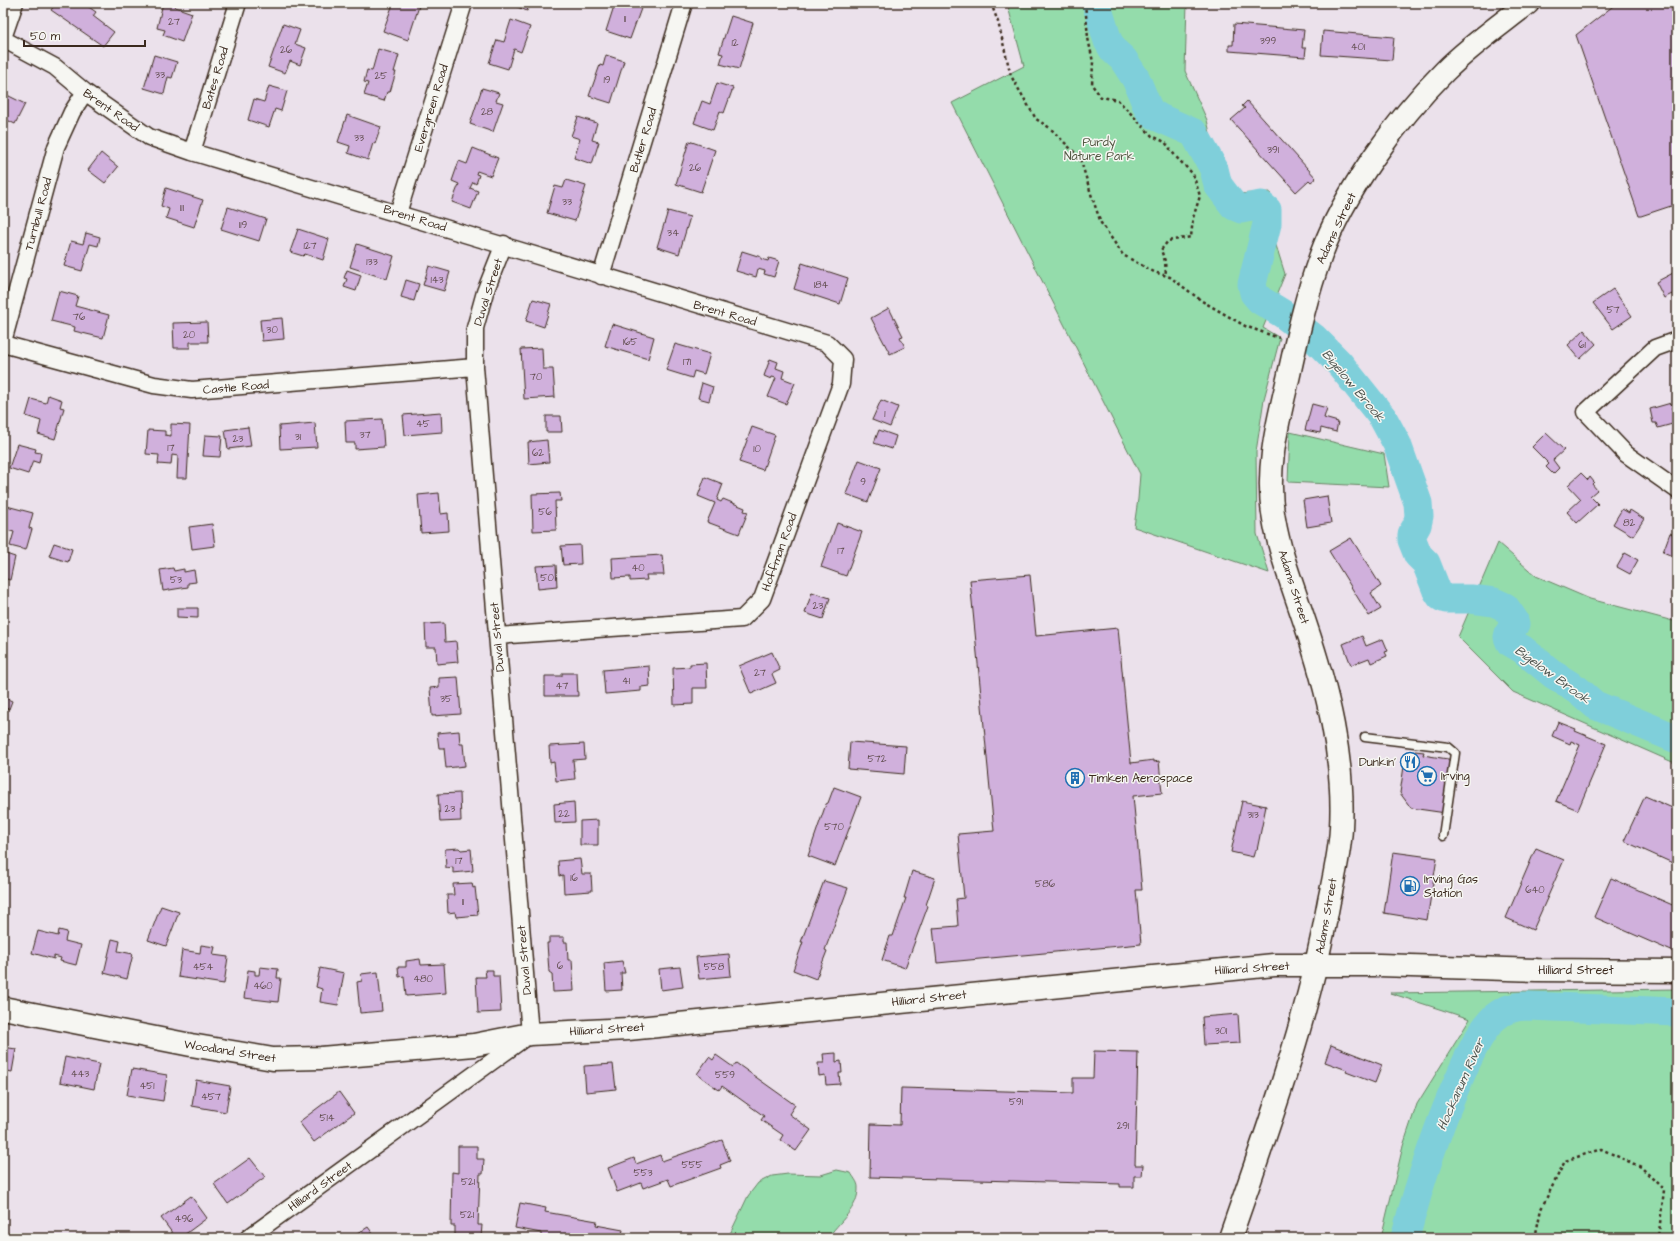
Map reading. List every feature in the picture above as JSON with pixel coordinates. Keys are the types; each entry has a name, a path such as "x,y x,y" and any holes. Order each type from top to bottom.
{"street":[{"path":"3,39 15,3"},
{"name":"Bates Road","path":"192,152 238,3"},
{"name":"Evergreen Road","path":"398,213 464,3"},
{"name":"Butler Road","path":"601,276 684,3"},
{"name":"Adams Street","path":"1230,1238 1309,996 1317,965 1341,828 1340,784 1330,709 1306,626 1285,565 1273,517 1271,472 1276,431 1294,332 1322,253 1343,208 1374,157 1418,99 1447,69 1528,3"},
{"name":"Brent Road","path":"3,39 55,67 85,92 149,137 192,152 504,244 601,276 827,343 843,359"},
{"name":"Turnbull Road","path":"3,343 56,147 72,112 85,92"},
{"name":"Duval Street","path":"504,244 485,292 475,328 475,367 530,1034"},
{"path":"1677,340 1655,348 1586,412 1626,454 1677,490"},
{"name":"Castle Road","path":"3,343 154,385 192,390 475,367"},
{"name":"Hoffman Road","path":"497,636 742,619 762,599 841,384 843,359"},
{"name":"Hilliard Street","path":"248,1238 530,1034 636,1028 1274,965 1401,965 1537,970 1677,970"},
{"name":"Woodland Street","path":"3,1008 191,1045 273,1059 321,1058 474,1045 530,1034"}],"lane":[{"path":"1366,737 1448,747 1455,753 1443,836"}],"path":[{"path":"991,3 998,22 1011,76 1036,119 1050,128 1080,158 1101,223 1123,255 1154,272 1170,277 1202,301 1245,326 1294,332"},
{"path":"1085,3 1088,38 1093,62 1092,85 1101,97 1118,100 1152,136 1165,142 1176,157 1193,174 1200,196 1193,218 1191,237 1168,241 1162,250 1165,261 1166,276"},
{"path":"1535,1238 1541,1209 1565,1161 1601,1149 1641,1167 1664,1190 1659,1232 1656,1238"}],"green space":[{"name":"Purdy Nature Park","path":"1007,3 1187,3 1185,71 1207,120 1219,172 1221,193 1236,194 1270,192 1274,214 1275,242 1285,274 1263,328 1280,338 1264,399 1256,452 1257,534 1269,573 1134,527 1140,474 952,103 1024,66"},
{"path":"1290,432 1384,454 1389,487 1288,482"},
{"path":"1498,543 1536,576 1590,599 1677,622 1677,764 1513,692 1458,637"},
{"path":"1677,989 1677,1238 1381,1238 1403,1146 1417,1104 1470,1019 1390,993"},
{"path":"837,1170 851,1173 858,1185 857,1195 852,1209 828,1238 728,1238 748,1196 758,1183 772,1176 788,1174 821,1175"}],"building":[{"path":"56,3 83,3 96,12 93,16 114,32 103,46 51,10"},
{"path":"163,3 176,3 175,7 192,13 182,42 163,35 165,30 157,28"},
{"path":"397,3 420,3 408,40 383,31 393,4 396,5"},
{"path":"508,3 530,3 527,11"},
{"path":"615,3 643,3 630,39 606,31"},
{"path":"1617,3 1677,3 1677,204 1641,216 1639,216 1576,35"},
{"path":"731,16 753,23 739,69 720,64 723,54 719,53"},
{"path":"511,20 530,27 521,52 514,49 508,69 489,63 497,40 504,42"},
{"path":"283,24 300,30 295,44 306,48 300,65 290,61 285,73 268,67"},
{"path":"1234,24 1304,30 1302,48 1306,48 1305,57 1229,51 1229,45 1233,45"},
{"path":"1323,31 1394,37 1392,60 1321,55"},
{"path":"378,49 399,55 390,92 387,92 384,101 364,95 368,83 364,82 367,70 372,71"},
{"path":"154,55 177,62 172,78 168,77 164,94 144,88"},
{"path":"606,55 624,61 611,103 589,96 600,65 603,66"},
{"path":"717,83 733,88 724,113 720,111 713,130 694,123 702,101 710,104"},
{"path":"269,86 287,91 281,111 275,109 269,127 248,120 254,99 264,102"},
{"path":"482,88 499,93 496,101 503,103 493,132 470,124"},
{"path":"3,93 25,104 15,124 3,118"},
{"path":"1247,101 1316,178 1311,182 1309,180 1296,192 1231,120 1245,108 1242,106"},
{"path":"347,115 381,127 375,144 373,143 368,160 348,153 350,146 338,142"},
{"path":"578,117 597,123 592,140 599,142 592,164 574,158 580,139 571,136"},
{"path":"689,141 715,150 701,192 676,184"},
{"path":"473,148 498,158 491,176 477,171 476,174 479,175 476,184 473,182 470,188 478,191 471,209 452,202 459,184 452,181 459,161 467,164"},
{"path":"101,153 118,167 105,183 88,170"},
{"path":"566,180 586,186 575,221 547,213 555,186 563,188"},
{"path":"166,188 203,200 194,227 166,218 169,209 161,206"},
{"path":"228,207 266,219 259,241 221,229"},
{"path":"668,211 690,217 679,254 657,247"},
{"path":"298,229 329,239 323,260 305,254 303,256 290,252"},
{"path":"86,233 100,237 98,246 90,244 82,271 64,266 71,241 83,244"},
{"path":"357,244 394,256 387,279 350,267"},
{"path":"742,251 761,257 761,259 768,261 769,258 779,261 774,277 764,274 765,271 758,269 756,277 736,271"},
{"path":"802,263 848,278 840,304 794,289"},
{"path":"429,266 450,272 444,291 423,285"},
{"path":"347,270 361,275 356,291 344,287 347,279 344,278"},
{"path":"1677,271 1677,298 1674,299 1672,294 1664,298 1656,282"},
{"path":"406,280 419,284 414,301 401,297"},
{"path":"1613,289 1632,316 1613,329 1593,303"},
{"path":"59,291 78,296 75,306 109,315 103,338 74,331 75,327 51,321"},
{"path":"533,299 551,304 544,327 526,321"},
{"path":"889,308 903,336 900,337 905,347 890,354 871,318"},
{"path":"282,318 284,339 262,341 260,320"},
{"path":"207,322 208,342 190,342 190,348 174,348 173,323"},
{"path":"612,324 654,337 648,359 605,346"},
{"path":"1584,330 1596,344 1580,359 1568,345"},
{"path":"675,344 710,354 704,374 694,371 692,378 666,370"},
{"path":"542,348 543,369 553,369 555,397 524,399 521,349"},
{"path":"770,359 778,362 776,368 784,371 782,378 795,383 786,404 768,397 776,378 772,377 771,379 764,376"},
{"path":"702,383 713,387 709,401 698,398"},
{"path":"48,395 62,400 60,407 64,408 55,439 38,434 41,421 26,416 31,399 46,403"},
{"path":"881,400 898,407 890,427 872,420"},
{"path":"1671,403 1676,423 1658,428 1656,423 1653,423 1650,409"},
{"path":"1312,404 1327,408 1324,418 1338,422 1336,432 1321,428 1320,433 1305,430"},
{"path":"441,412 442,432 405,435 403,415"},
{"path":"546,416 561,416 562,432 546,432"},
{"path":"382,419 384,447 355,449 355,443 346,443 345,421"},
{"path":"315,423 317,447 280,449 279,426"},
{"path":"171,424 190,425 187,478 177,478 178,456 172,455 171,465 158,464 159,455 146,454 148,430 165,431 165,435 171,436"},
{"path":"248,427 251,446 228,449 225,430"},
{"path":"752,427 775,435 763,470 739,462"},
{"path":"879,430 896,436 892,449 874,443"},
{"path":"1546,433 1564,450 1553,460 1559,468 1553,474 1546,467 1549,464 1532,447"},
{"path":"205,435 222,436 220,457 203,456"},
{"path":"547,440 549,462 529,464 528,442"},
{"path":"17,444 36,449 35,452 41,453 39,463 33,461 28,474 9,468"},
{"path":"859,460 881,468 868,502 846,494"},
{"path":"1581,473 1588,480 1590,477 1594,482 1592,484 1597,490 1590,496 1598,504 1577,523 1567,512 1581,499 1568,485"},
{"path":"705,477 723,484 717,500 721,502 723,499 745,508 744,511 748,512 739,534 707,522 715,503 698,496"},
{"path":"439,493 441,514 448,513 449,531 421,533 418,495"},
{"path":"560,493 561,501 555,501 556,530 533,531 532,494"},
{"path":"1327,496 1331,523 1307,527 1303,500"},
{"path":"3,505 33,513 29,528 32,529 26,550 10,546 14,532 3,529"},
{"path":"1622,509 1629,513 1630,510 1644,519 1633,536 1613,524"},
{"path":"837,523 862,532 846,576 821,567"},
{"path":"212,524 215,546 192,549 189,527"},
{"path":"1670,533 1677,536 1677,558 1663,552"},
{"path":"1351,538 1381,586 1371,593 1381,609 1369,616 1329,551"},
{"path":"54,543 72,549 68,562 49,556"},
{"path":"580,545 581,564 563,565 561,546"},
{"path":"3,553 15,557 10,580 3,578"},
{"path":"1625,553 1638,560 1630,574 1617,567"},
{"path":"662,555 664,575 646,575 647,580 630,581 630,577 613,578 612,558"},
{"path":"556,565 557,587 538,589 536,566"},
{"path":"173,568 174,571 184,569 184,572 194,570 196,582 188,583 188,587 163,591 160,570"},
{"name":"Timken Aerospace","path":"1030,575 1036,636 1118,628 1131,763 1154,760 1154,762 1159,761 1162,793 1133,796 1142,890 1136,890 1141,944 937,963 933,928 958,926 956,899 964,898 958,834 994,831 970,580"},
{"path":"812,592 830,598 823,619 805,613"},
{"path":"177,608 198,608 198,618 177,617"},
{"path":"444,623 445,642 456,641 458,662 437,664 436,647 426,647 425,624"},
{"path":"1362,636 1366,646 1383,639 1388,651 1385,652 1387,656 1371,663 1369,658 1351,665 1343,644"},
{"path":"772,652 780,670 772,674 776,683 751,694 739,666"},
{"path":"706,663 707,688 693,688 693,704 674,705 673,668 690,667 690,664"},
{"path":"649,666 650,686 641,687 641,691 605,694 603,670"},
{"path":"562,673 577,673 578,696 545,696 545,676 562,676"},
{"path":"458,677 461,714 432,716 430,688 439,687 439,678"},
{"path":"3,697 12,701 9,709 3,707"},
{"path":"1558,722 1606,744 1578,810 1556,801 1580,745 1571,741 1570,744 1552,736"},
{"path":"459,731 460,744 463,744 465,766 446,768 444,748 439,748 437,733"},
{"path":"850,742 906,746 904,774 848,769"},
{"path":"584,744 585,759 573,760 575,779 556,781 554,762 550,763 549,746"},
{"name":"Irving","path":"1415,751 1424,752 1423,755 1454,760 1446,813 1411,808 1400,793 1406,753 1415,754"},
{"path":"834,787 861,797 835,866 808,856 826,804 828,803"},
{"path":"460,793 461,821 440,822 438,794"},
{"path":"1645,796 1677,810 1677,865 1624,841"},
{"path":"1242,801 1266,806 1257,850 1255,850 1253,857 1231,852"},
{"path":"574,802 575,822 555,823 554,804"},
{"path":"598,820 598,845 580,845 580,821"},
{"path":"459,848 461,850 471,849 473,871 453,873 453,867 446,868 445,849"},
{"path":"1536,848 1564,860 1533,930 1506,918"},
{"name":"Irving Gas Station","path":"1393,852 1437,858 1427,920 1384,913"},
{"path":"580,859 582,874 591,874 592,891 564,893 563,875 559,876 558,861"},
{"path":"912,871 935,878 926,905 928,906 905,968 882,960 890,936 893,936 906,898 904,898"},
{"path":"1611,878 1677,907 1676,953 1594,917"},
{"path":"824,881 848,888 816,979 793,970 803,942 801,942"},
{"path":"472,883 473,888 475,887 478,915 456,917 455,912 448,913 447,895 454,895 453,884"},
{"path":"161,906 179,912 166,946 148,940"},
{"path":"59,930 67,932 65,941 81,945 76,965 60,961 61,958 54,956 54,959 32,953 38,931 58,936"},
{"path":"549,937 564,937 564,942 567,942 568,960 572,960 574,991 553,992 552,974 549,972 547,943 549,943"},
{"path":"112,939 120,941 118,951 133,954 127,979 104,973"},
{"path":"201,945 215,947 213,955 228,957 224,984 178,977 182,950 200,953"},
{"path":"729,954 731,976 699,979 696,957"},
{"path":"420,959 421,965 444,964 446,993 406,996 404,976 399,977 398,967 406,967 406,961"},
{"path":"622,961 625,973 621,973 622,990 606,991 604,963"},
{"path":"260,967 278,969 277,978 281,978 278,1002 244,998 248,970 255,971 255,975 259,975"},
{"path":"680,967 683,987 661,990 659,969"},
{"path":"320,968 344,973 338,1005 320,1002 322,989 316,987"},
{"path":"485,970 493,970 493,976 499,976 501,1012 478,1013 476,977 486,977"},
{"path":"378,972 382,1011 360,1013 357,982 362,981 361,974"},
{"path":"1238,1014 1240,1043 1204,1045 1202,1017"},
{"path":"1331,1045 1382,1065 1375,1083 1325,1062"},
{"path":"3,1047 16,1049 12,1072 3,1070"},
{"path":"1094,1051 1138,1052 1135,1165 1143,1165 1142,1176 1134,1176 1134,1187 1120,1187 1120,1184 870,1177 871,1124 900,1125 901,1088 1073,1093 1073,1078 1093,1078"},
{"path":"836,1053 836,1062 841,1061 842,1073 839,1073 840,1084 826,1085 825,1075 819,1076 818,1063 824,1063 823,1054"},
{"path":"716,1055 733,1067 736,1063 795,1105 789,1114 811,1130 796,1151 780,1140 783,1135 761,1120 764,1116 722,1086 719,1090 697,1074 709,1057 713,1060"},
{"path":"65,1057 99,1064 94,1089 60,1082"},
{"path":"613,1064 616,1089 586,1092 584,1066"},
{"path":"132,1069 167,1075 163,1101 127,1095"},
{"path":"196,1080 230,1086 226,1112 192,1106"},
{"path":"339,1092 354,1113 314,1142 299,1122"},
{"path":"722,1140 730,1161 720,1165 721,1168 671,1186 668,1179 643,1188 641,1183 617,1192 608,1168 634,1158 636,1164 660,1155 662,1161"},
{"path":"458,1146 477,1146 477,1159 484,1159 483,1174 480,1174 478,1225 482,1225 481,1238 455,1238 455,1226 451,1226 452,1172 458,1173"},
{"path":"250,1158 265,1177 228,1204 214,1184"},
{"path":"191,1196 207,1218 180,1238 176,1238 161,1218"},
{"path":"520,1203 546,1208 545,1212 597,1221 596,1225 623,1230 621,1238 549,1238 541,1237 541,1233 515,1228"},
{"path":"368,1227 376,1238 351,1238"}],"waterway":[{"name":"Bigelow Brook","path":"1096,3 1108,41 1114,51 1123,59 1136,79 1151,113 1194,133 1214,169 1218,185 1234,206 1241,209 1261,205 1267,210 1267,224 1252,284 1254,293 1260,300 1283,314 1314,338 1339,363 1383,418 1397,444 1418,503 1419,516 1417,525 1412,534 1412,540 1418,555 1426,563 1437,591 1441,597 1446,599 1471,599 1494,602 1505,607 1515,624 1509,633 1508,637 1510,642 1522,649 1554,675 1578,690 1595,705 1677,739"},
{"name":"Hockanum River","path":"1405,1238 1430,1154 1453,1092 1475,1044 1493,1019 1509,1009 1528,1006 1677,1012"}],"place":[{"name":"Dunkin'","path":"1410,762"},
{"name":"Irving","path":"1427,776"},
{"name":"Timken Aerospace","path":"1075,778"},
{"name":"Irving Gas Station","path":"1410,886"}]}
